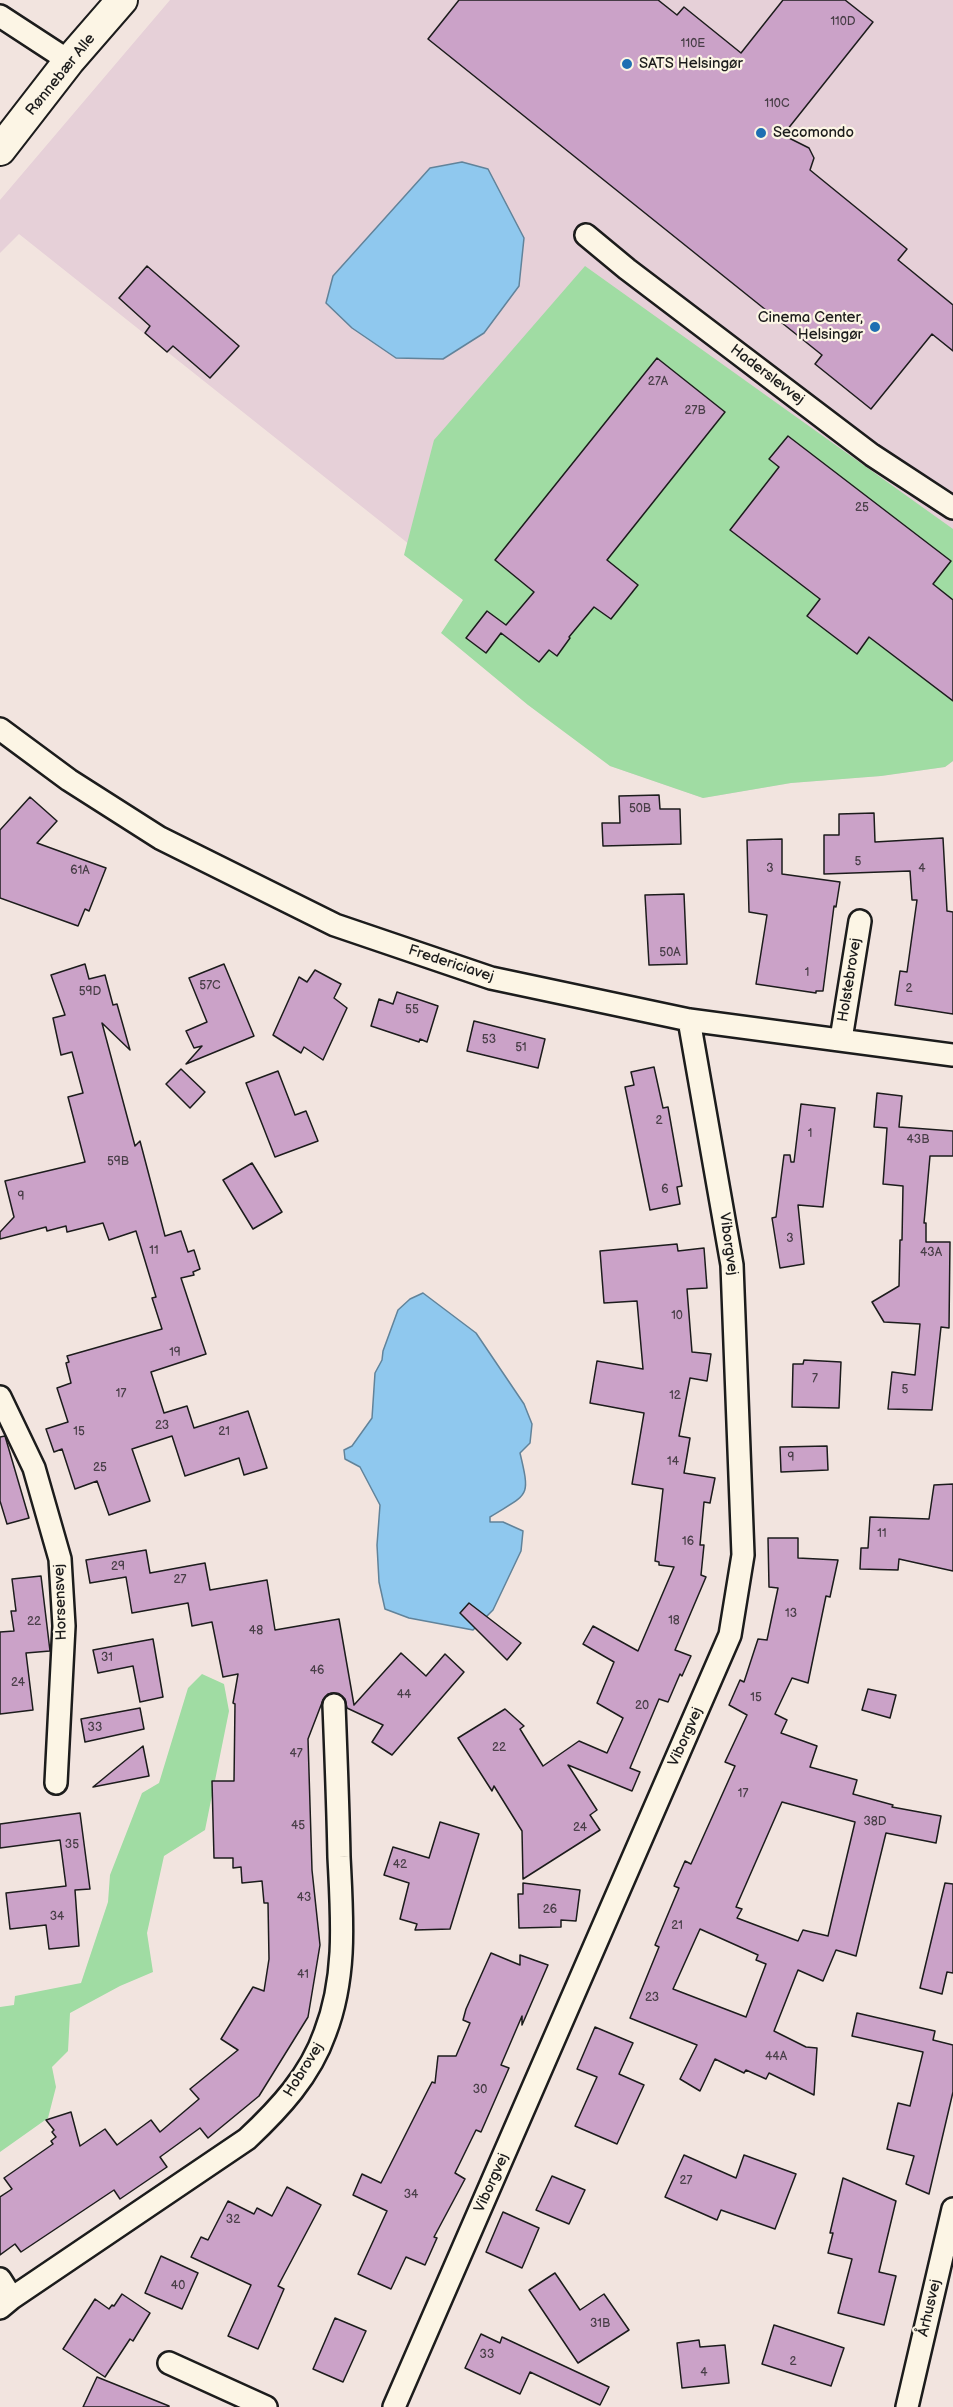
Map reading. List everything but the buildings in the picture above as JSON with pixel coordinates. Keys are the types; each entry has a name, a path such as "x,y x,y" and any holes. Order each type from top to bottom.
{"main road":[{"name":"Rønnebær Alle","path":"0,150 69,61 123,0"}],"street":[{"path":"0,16 69,61"},
{"name":"Haderslevvej","path":"586,235 627,269 872,455 953,508"},
{"name":"Fredericiavej","path":"0,729 69,780 160,838 335,925 491,978 689,1020 953,1055"},
{"name":"Holstebrovej","path":"841,1039 860,921"},
{"name":"Viborgvej","path":"394,2407 730,1635 743,1555 732,1265 689,1020"},
{"name":"Horsensvej","path":"0,1397 34,1468 60,1559 64,1626 57,1783"},
{"name":"Hobrovej","path":"0,2279 6,2303 247,2139 279,2109 305,2074 328,2024 338,1993 343,1949 334,1706"},
{"name":"Århusvej","path":"906,2407 953,2209"},
{"path":"169,2363 266,2407"}],"shaded area":[{"path":"170,0 953,0 953,761 945,767 881,776 791,783 703,798 610,766 561,665 19,234 0,253 0,200"}],"green space":[{"path":"585,266 953,529 953,761 945,767 881,776 791,783 703,798 610,766 528,705 441,633 463,600 404,555 434,440"},
{"path":"202,1674 224,1684 229,1711 205,1830 164,1856 147,1933 153,1972 120,1986 70,2013 68,2051 52,2067 56,2087 48,2118 0,2152 0,2007 14,2005 15,1996 81,1983 108,1902 110,1875 142,1793 159,1783 188,1688"}],"water":[{"path":"462,162 488,169 524,238 519,286 484,333 443,359 396,358 352,328 326,303 333,276 430,168"},
{"path":"423,1293 476,1333 524,1404 532,1424 530,1443 520,1453 525,1479 523,1493 490,1517 490,1522 503,1522 523,1531 521,1551 493,1610 473,1630 409,1618 385,1609 379,1582 377,1545 380,1505 360,1467 345,1459 344,1450 352,1446 372,1418 375,1373 382,1360 398,1310 410,1299"}],"place":[{"name":"SATS Helsingør","path":"627,64"},
{"name":"Secomondo","path":"761,133"},
{"name":"Cinema Center, Helsingør","path":"875,327"}]}
